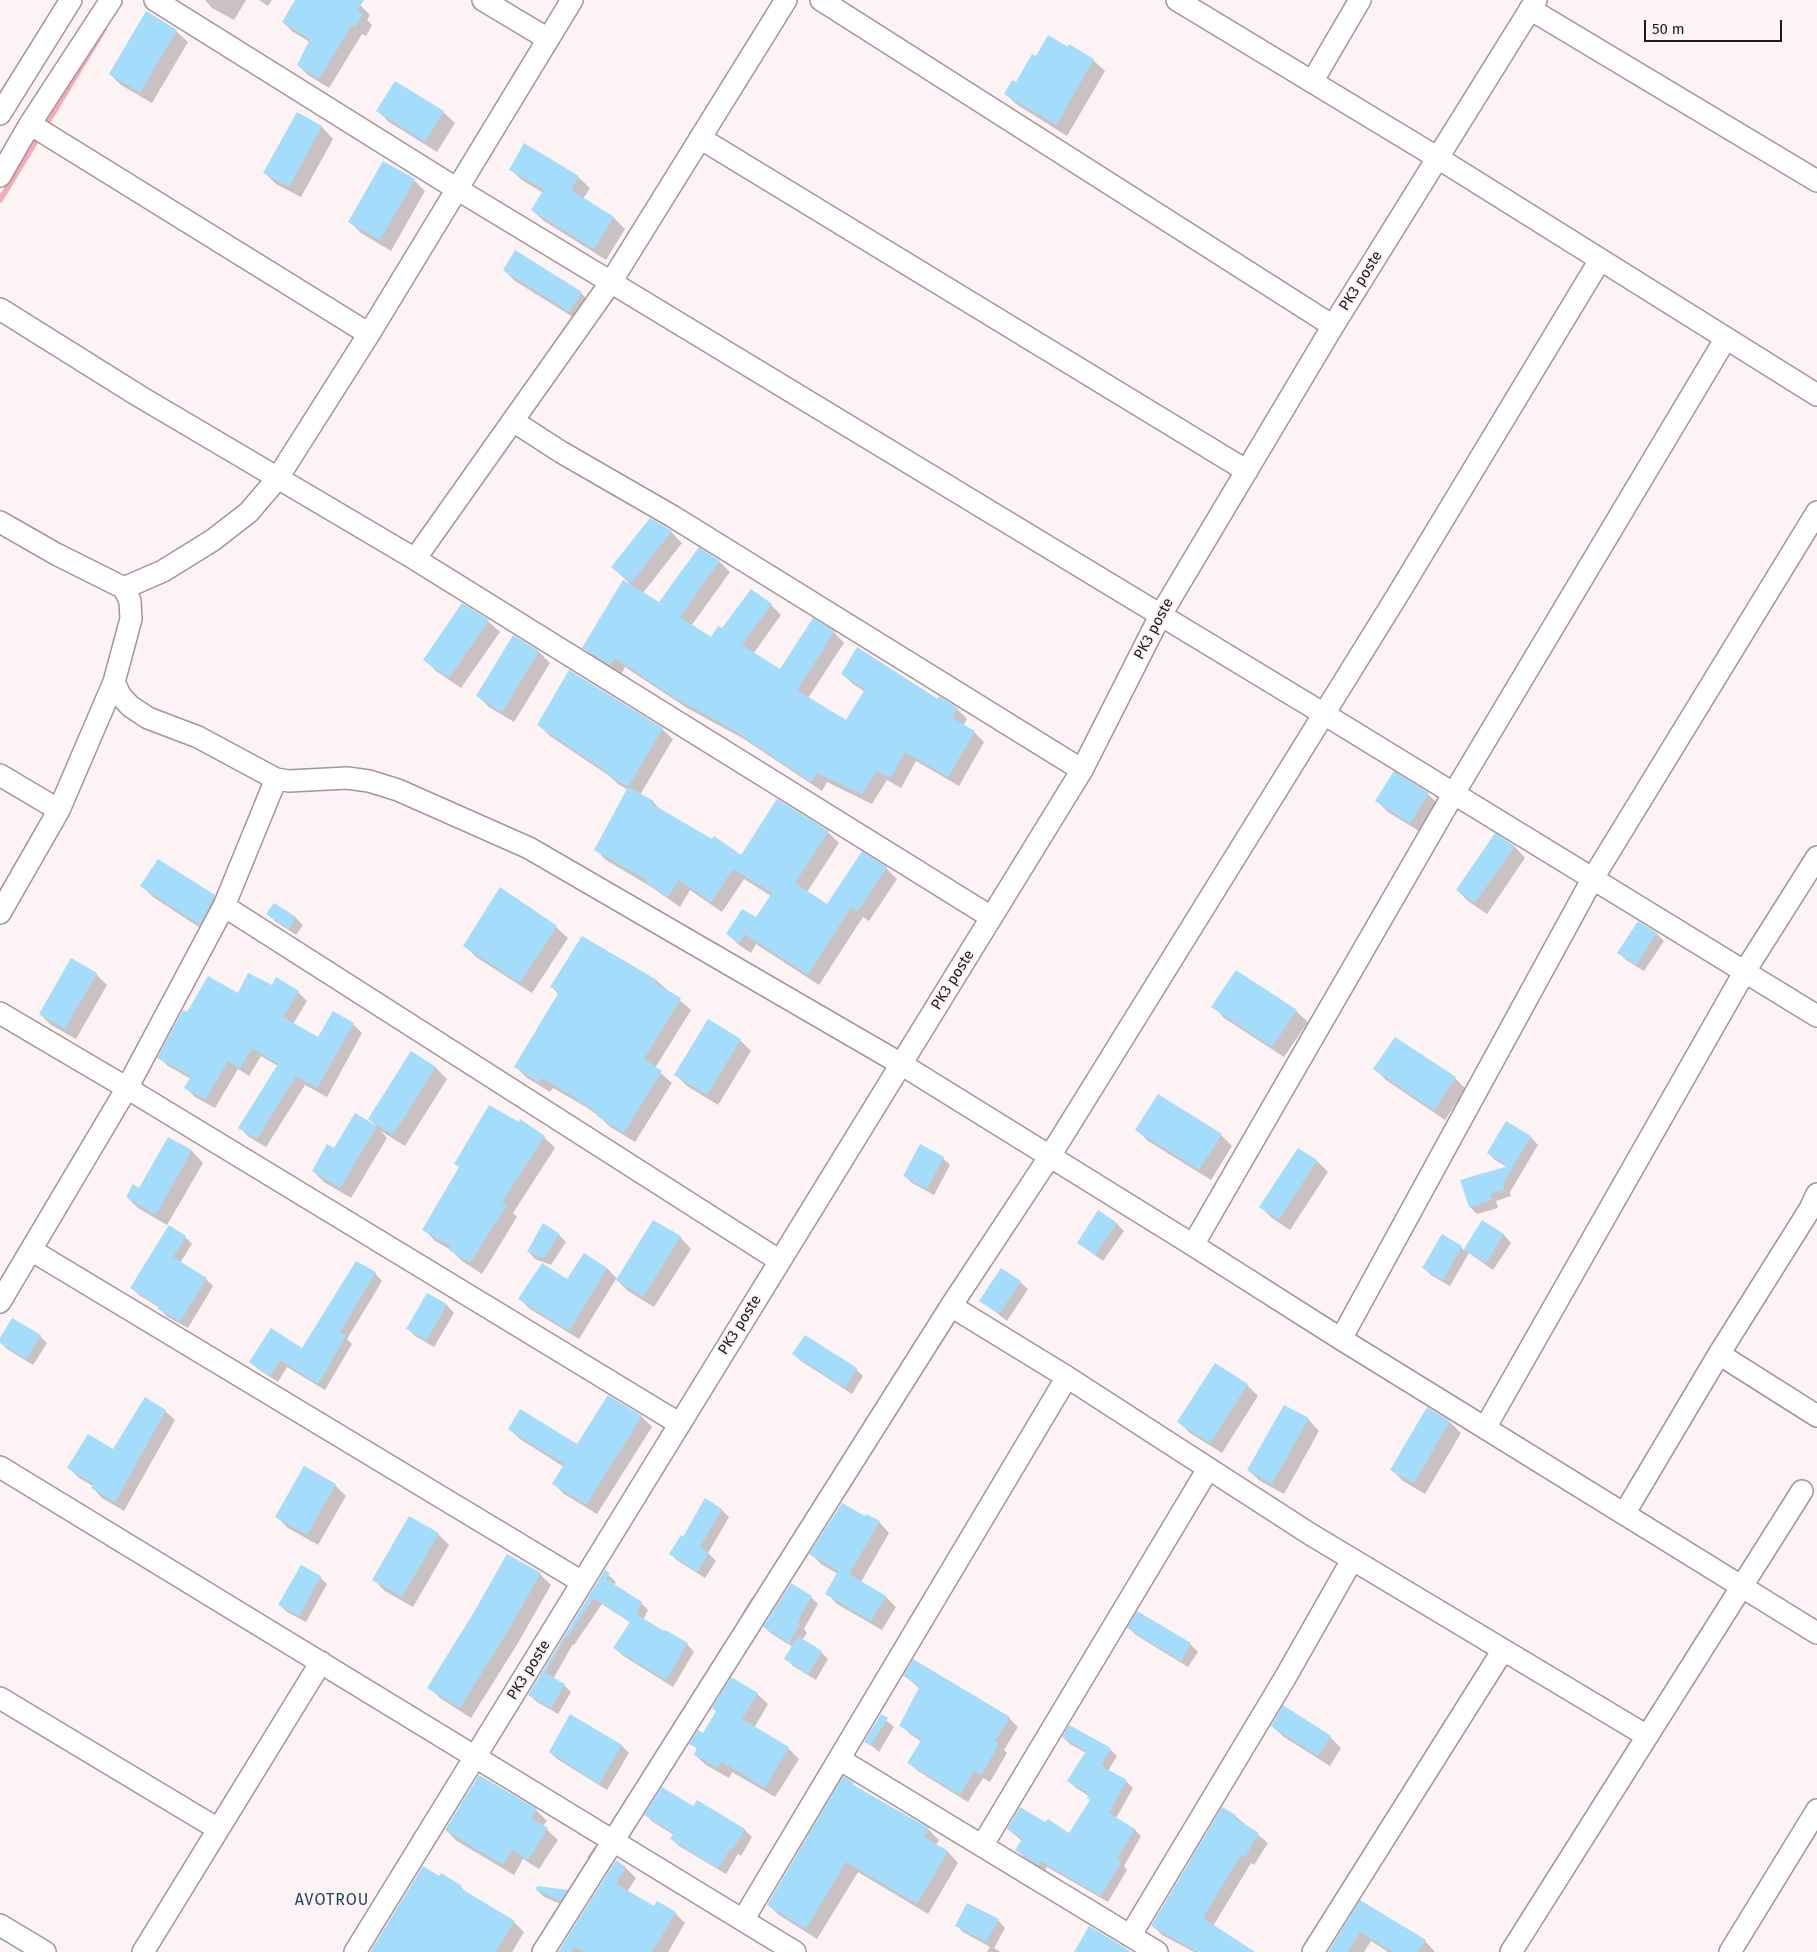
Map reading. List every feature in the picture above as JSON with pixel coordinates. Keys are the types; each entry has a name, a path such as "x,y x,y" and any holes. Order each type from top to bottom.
{"street":[{"path":"2,105 71,0"},
{"path":"0,176 30,124 111,0"},
{"path":"155,0 457,189 1324,714 1817,1016"},
{"path":"483,0 548,39"},
{"path":"124,588 163,571 213,540 249,512 277,479 369,334 572,0"},
{"path":"415,559 611,282 786,0"},
{"path":"821,0 1333,326"},
{"path":"1177,0 1438,158 1817,395"},
{"path":"1312,82 1360,0"},
{"path":"1533,5 1817,181"},
{"name":"PK3 poste","path":"355,1952 1082,770 1160,616 1333,326 1533,5"},
{"path":"30,124 369,334"},
{"path":"700,138 1247,471"},
{"path":"543,1952 951,1306 1050,1156 1324,714 1600,260"},
{"path":"0,309 138,396 415,559 991,918"},
{"path":"1193,1245 1454,794 1726,338"},
{"path":"512,422 672,516 1082,770"},
{"path":"1340,1339 1593,878 1817,512"},
{"path":"0,522 56,554 124,588 130,601 131,620 114,682 59,810 0,913"},
{"path":"114,682 120,695 130,706 148,718 198,737 276,779 289,781 347,778 369,780 398,790 529,848 901,1064 1193,1245 1340,1339 1817,1633"},
{"path":"0,775 59,810"},
{"path":"0,1302 127,1088 224,906 276,779"},
{"path":"1485,1428 1745,971 1817,857"},
{"path":"224,906 780,1261"},
{"path":"0,1012 680,1424"},
{"path":"1624,1514 1719,1354 1815,1206"},
{"path":"31,1250 582,1582"},
{"path":"951,1306 1067,1377 1352,1560 1648,1736"},
{"path":"1719,1354 1817,1416"},
{"path":"743,1920 1067,1377"},
{"path":"0,1467 795,1952"},
{"path":"982,1846 1208,1469"},
{"path":"1511,1952 1802,1491"},
{"path":"1130,1936 1285,1678 1352,1560"},
{"path":"1313,1952 1503,1650"},
{"path":"143,1952 321,1662"},
{"path":"0,1698 218,1829"},
{"path":"839,1759 1157,1952"},
{"path":"1730,1952 1817,1810"},
{"path":"0,1925 45,1952"}],"building":[{"path":"295,0 364,0 357,10 363,14 356,27 352,25 319,79 297,65 310,39 282,22"},
{"path":"146,11 177,30 140,93 109,74"},
{"path":"1048,35 1068,47 1069,44 1094,59 1056,125 1004,94 1012,80 1016,82 1032,54 1036,56"},
{"path":"395,81 444,111 425,142 376,111"},
{"path":"297,112 322,126 289,187 263,173"},
{"path":"524,143 579,176 571,190 614,217 594,249 531,210 544,189 509,170"},
{"path":"383,161 415,179 380,240 348,222"},
{"path":"515,250 582,292 569,312 503,270"},
{"path":"650,518 672,531 631,583 611,567"},
{"path":"699,547 720,561 680,617 711,637 718,626 722,628 751,589 772,604 742,645 780,669 813,618 835,631 797,690 846,720 865,689 841,674 857,647 938,699 939,696 958,708 952,718 975,731 948,777 905,752 891,778 876,771 862,794 817,773 811,782 732,729 675,698 615,658 610,665 582,648 623,580 659,602"},
{"path":"462,603 489,620 449,678 423,660"},
{"path":"513,635 539,651 502,712 476,696"},
{"path":"569,670 663,728 628,787 606,774 607,772 537,725"},
{"path":"1394,771 1429,793 1410,823 1375,801"},
{"path":"628,787 654,801 652,804 712,839 714,836 741,855 777,799 829,831 795,883 827,904 862,851 887,867 858,911 851,907 808,975 745,934 739,943 726,934 742,909 756,917 772,893 733,869 711,902 679,880 668,897 646,882 647,880 594,850"},
{"path":"1495,833 1515,846 1475,903 1456,890"},
{"path":"158,859 215,895 200,925 140,886"},
{"path":"500,887 557,926 520,983 463,946"},
{"path":"274,903 296,917 289,929 266,914"},
{"path":"1638,921 1657,933 1636,965 1617,953"},
{"path":"582,936 657,980 655,983 681,998 644,1059 662,1071 624,1133 597,1116 598,1113 574,1097 542,1078 539,1082 514,1067 559,992 550,987"},
{"path":"71,958 97,973 65,1029 39,1014"},
{"path":"1236,970 1297,1010 1272,1047 1211,1007"},
{"path":"248,973 272,985 276,977 299,991 283,1017 318,1037 333,1011 354,1023 317,1088 296,1076 257,1139 238,1128 278,1064 252,1048 240,1068 228,1061 205,1100 184,1088 191,1076 157,1058 183,1010 187,1012 208,976 238,993"},
{"path":"708,1019 741,1039 707,1095 674,1075"},
{"path":"1395,1037 1456,1077 1434,1110 1373,1069"},
{"path":"411,1051 436,1067 393,1135 368,1119"},
{"path":"1158,1094 1222,1134 1199,1170 1135,1130"},
{"path":"489,1105 519,1122 520,1119 545,1136 502,1202 507,1205 470,1263 449,1250 451,1246 422,1230 459,1167 454,1164"},
{"path":"355,1113 377,1126 340,1188 312,1171 327,1144 334,1148"},
{"path":"1506,1121 1531,1136 1503,1184 1505,1189 1490,1194 1492,1200 1469,1207 1460,1180 1508,1166 1487,1153"},
{"path":"168,1137 192,1150 156,1215 126,1197 133,1184 139,1188"},
{"path":"920,1144 944,1157 927,1189 903,1176"},
{"path":"1298,1148 1317,1160 1279,1220 1259,1207"},
{"path":"1098,1210 1117,1223 1095,1255 1077,1243"},
{"path":"653,1220 681,1236 643,1297 616,1280"},
{"path":"1482,1220 1504,1234 1486,1263 1464,1249"},
{"path":"543,1223 560,1234 543,1258 527,1252"},
{"path":"169,1225 186,1236 173,1257 207,1278 180,1322 158,1309 159,1306 130,1288"},
{"path":"1442,1234 1462,1246 1443,1280 1422,1268"},
{"path":"584,1253 607,1268 569,1331 518,1299 542,1263 567,1279"},
{"path":"356,1261 376,1272 340,1332 346,1336 318,1384 280,1360 270,1376 249,1362 271,1328 302,1348"},
{"path":"1001,1268 1021,1281 999,1314 979,1301"},
{"path":"427,1293 447,1304 427,1340 406,1329"},
{"path":"12,1318 41,1335 26,1359 0,1343 0,1338"},
{"path":"805,1335 857,1368 845,1388 792,1354"},
{"path":"1215,1363 1248,1384 1210,1443 1177,1422"},
{"path":"608,1395 642,1416 586,1505 552,1484 564,1464 508,1429 520,1409 577,1444"},
{"path":"145,1397 166,1410 115,1502 91,1488 94,1484 67,1468 88,1434 113,1449"},
{"path":"1284,1405 1309,1418 1272,1484 1247,1470"},
{"path":"1427,1407 1450,1421 1414,1483 1390,1470"},
{"path":"304,1466 336,1484 307,1535 275,1517"},
{"path":"705,1498 722,1509 700,1547 709,1553 697,1572 669,1554 681,1535 683,1537"},
{"path":"842,1503 865,1516 866,1514 880,1521 849,1574 886,1596 871,1621 825,1594 838,1571 809,1554"},
{"path":"409,1516 439,1533 402,1597 372,1580"},
{"path":"507,1554 541,1573 460,1708 427,1688"},
{"path":"301,1565 321,1576 299,1616 278,1605"},
{"path":"605,1570 610,1573 606,1579 642,1602 636,1614 688,1643 666,1680 613,1648 630,1622 594,1598 565,1638 545,1673 565,1684 551,1708 528,1695"},
{"path":"791,1583 812,1596 797,1622 800,1624 789,1643 763,1627"},
{"path":"1137,1611 1191,1643 1181,1661 1127,1628"},
{"path":"798,1636 822,1651 808,1674 784,1659"},
{"path":"913,1659 1010,1717 995,1741 999,1744 981,1775 974,1771 960,1795 907,1763 922,1739 899,1726 920,1686 903,1676"},
{"path":"731,1677 758,1693 742,1719 789,1747 765,1788 722,1762 718,1768 694,1755 697,1748 689,1744 698,1730 703,1733 716,1711 712,1708"},
{"path":"1283,1705 1331,1736 1318,1756 1271,1726"},
{"path":"570,1714 622,1745 599,1784 549,1752"},
{"path":"881,1714 888,1718 871,1746 864,1742"},
{"path":"1069,1725 1111,1748 1101,1766 1127,1780 1109,1813 1135,1829 1117,1859 1121,1862 1101,1896 1040,1861 1038,1865 1015,1850 1022,1839 1007,1829 1020,1807 1045,1822 1048,1819 1069,1833 1090,1800 1087,1798 1089,1794 1067,1781 1086,1751 1062,1737"},
{"path":"479,1775 537,1809 531,1818 548,1828 528,1860 512,1850 503,1865 445,1830"},
{"path":"843,1776 854,1783 853,1785 929,1828 924,1837 948,1851 917,1904 846,1862 806,1929 767,1905"},
{"path":"662,1787 693,1806 697,1800 745,1829 733,1849 731,1848 718,1868 670,1839 674,1833 644,1815"},
{"path":"1222,1807 1236,1815 1234,1818 1259,1833 1245,1857 1241,1855 1203,1918 1255,1952 1198,1952 1151,1926"},
{"path":"616,1860 626,1867 616,1884 654,1906 657,1901 676,1912 652,1952 584,1952 574,1946 570,1952 558,1952"},
{"path":"423,1866 439,1876 441,1873 462,1886 460,1888 515,1921 495,1952 370,1952"},
{"path":"537,1886 568,1890 561,1901 536,1890"},
{"path":"1360,1900 1426,1940 1418,1952 1393,1952 1360,1932 1348,1952 1328,1952"},
{"path":"967,1903 999,1919 986,1942 955,1926"},
{"path":"1089,1926 1114,1941 1131,1952 1074,1952"}],"waterway":[{"path":"44,128 104,29"},
{"path":"0,200 39,136"}],"district":[{"name":"AVOTROU","path":"332,1901"}]}
